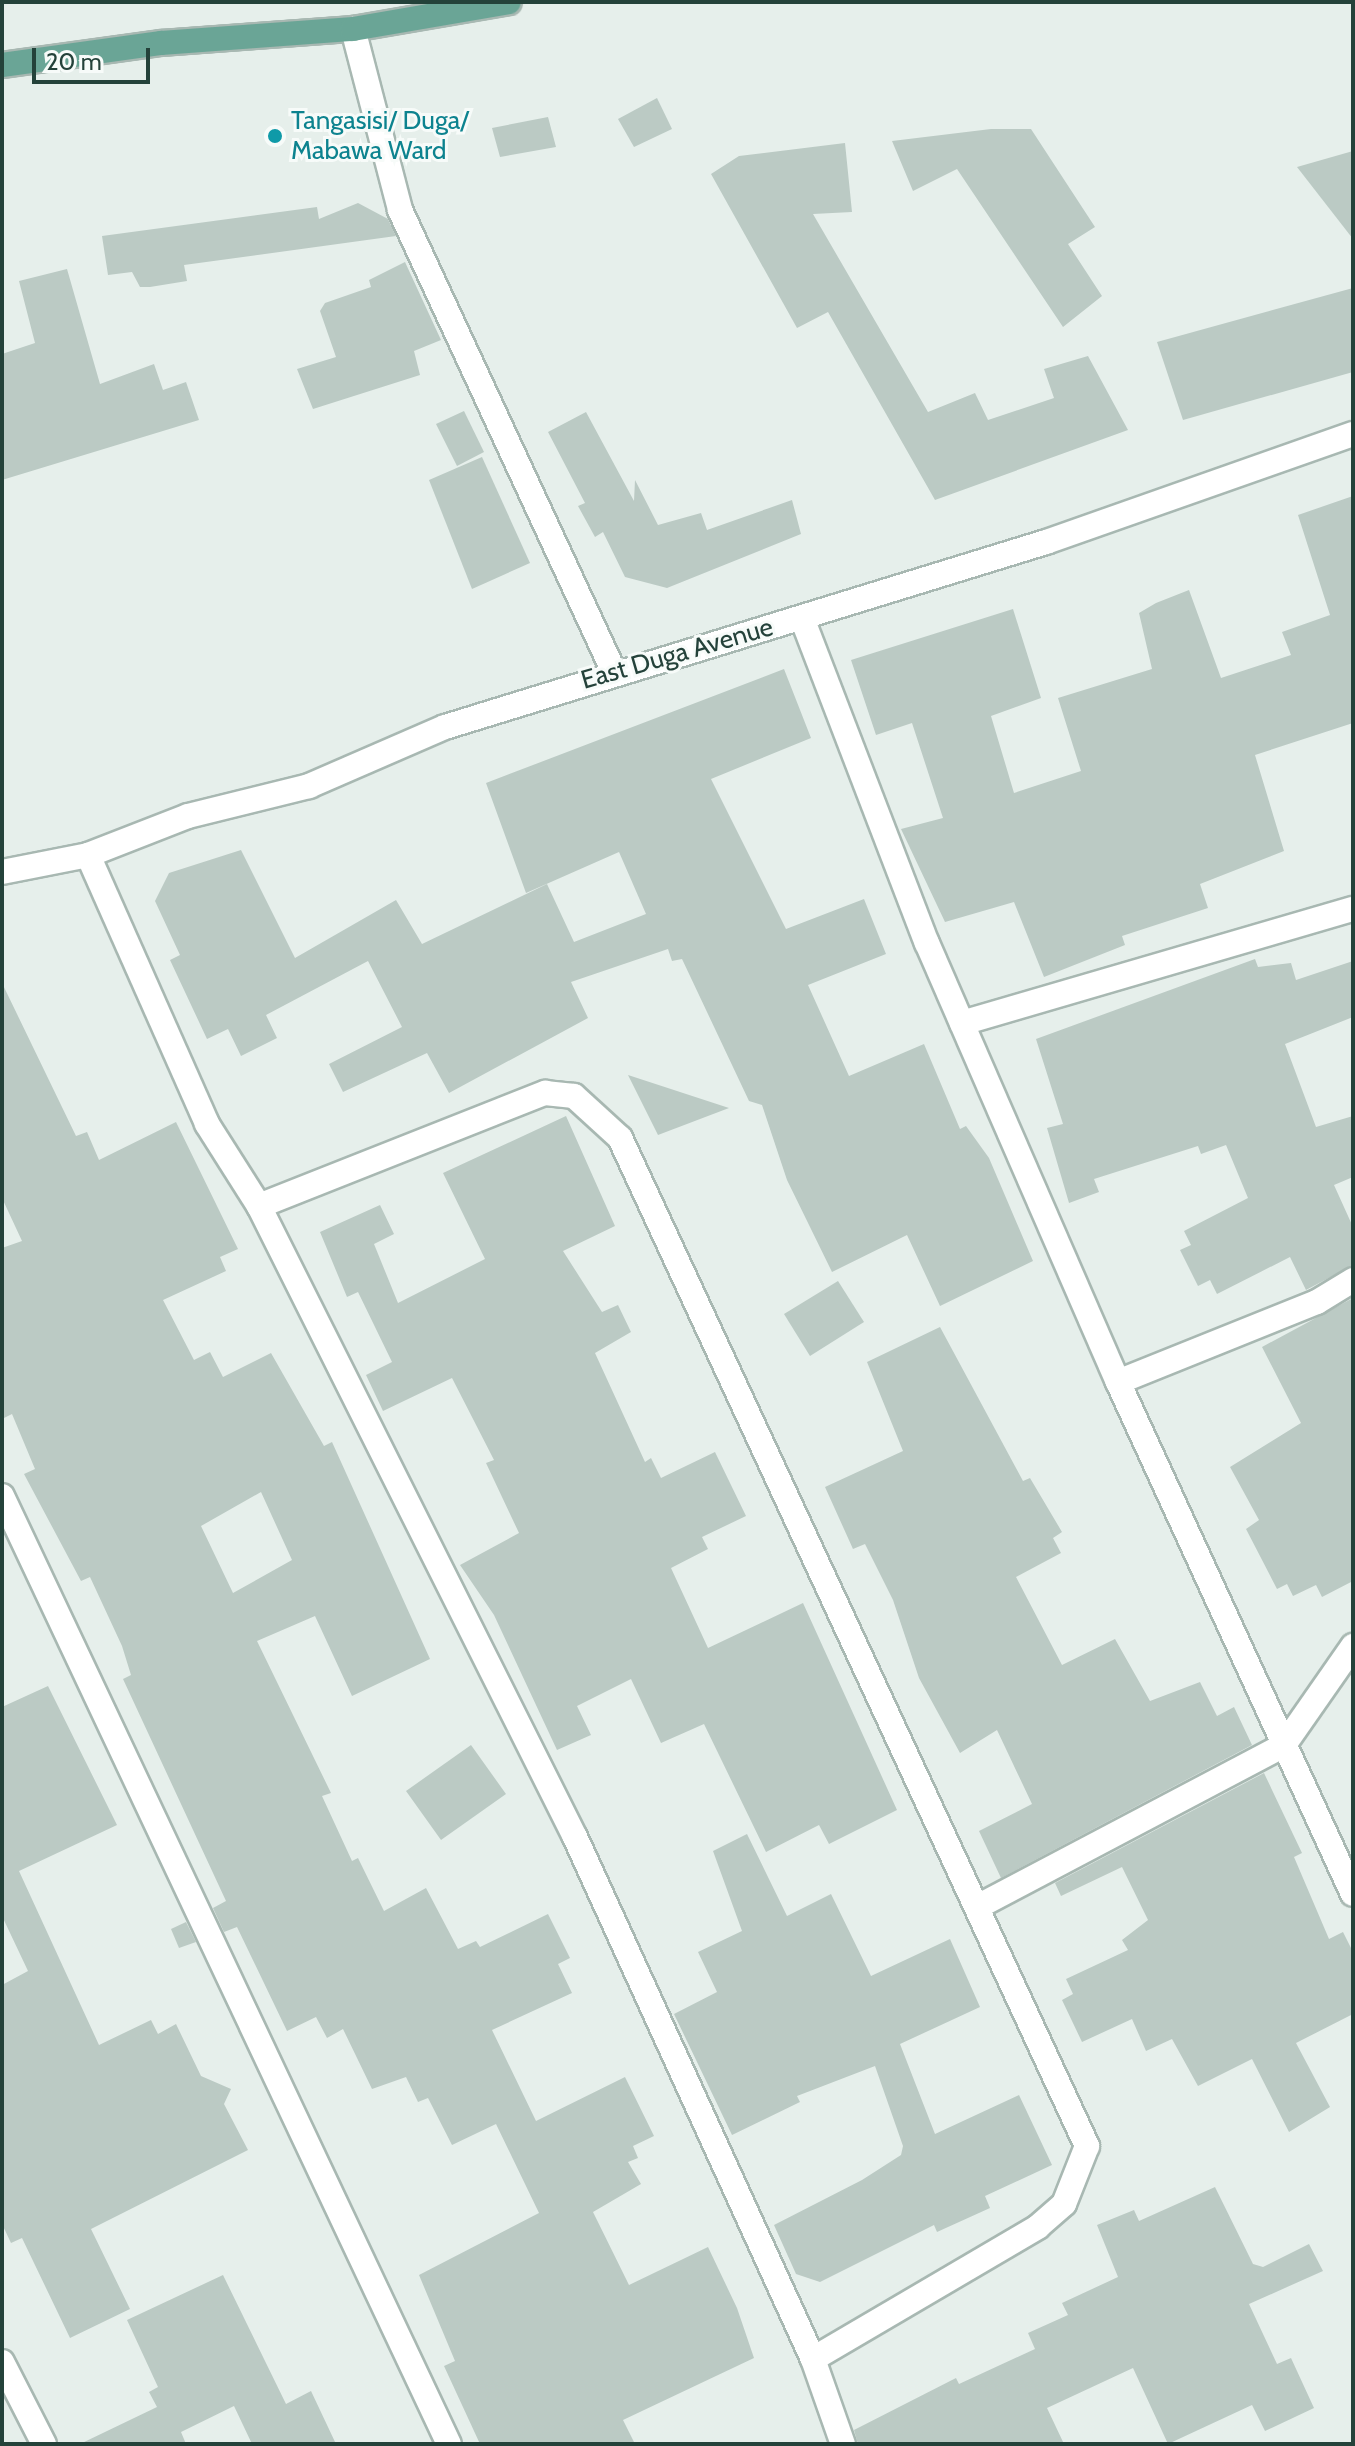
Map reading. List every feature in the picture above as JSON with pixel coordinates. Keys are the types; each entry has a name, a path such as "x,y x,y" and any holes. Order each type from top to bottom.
{"main road":[{"path":"2,65 161,43 353,29 418,7 509,2"}],"street":[{"path":"353,29 400,210 614,672"},
{"name":"East Duga Avenue","path":"2,872 88,855 188,816 309,786 445,727 614,672 802,618 1046,542 1353,434"},
{"path":"802,618 962,1023 1118,1382 1353,1894"},
{"path":"88,855 207,1124 259,1206 575,1837 813,2359 843,2444"},
{"path":"962,1023 1353,909"},
{"path":"259,1206 545,1093 574,1096 595,1110 620,1138 1075,2110 1087,2146 1079,2174 1064,2204 1038,2227 813,2359"},
{"path":"1118,1382 1353,1280"},
{"path":"2,1496 449,2444"},
{"path":"979,1906 1284,1745 1353,1646"},
{"path":"2,2362 44,2444"}],"building":[{"path":"657,98 672,129 634,147 618,119"},
{"path":"548,117 556,147 500,157 492,128"},
{"path":"991,129 1031,129 1095,227 1068,244 1102,296 1063,327 957,169 913,191 892,141"},
{"path":"845,143 852,212 813,214 928,412 975,393 988,420 1054,398 1044,369 1088,356 1128,430 935,500 828,312 797,328 711,174 739,156"},
{"path":"1353,151 1353,239 1297,167"},
{"path":"358,203 388,219 396,236 184,265 187,281 150,287 140,287 132,272 108,275 102,236 317,207 319,219"},
{"path":"405,262 441,340 414,351 420,375 313,409 297,369 336,357 320,311 325,303 371,287 369,280"},
{"path":"67,269 100,384 154,364 163,390 186,382 199,420 2,480 2,354 35,343 19,281"},
{"path":"1353,288 1353,372 1183,420 1157,342"},
{"path":"464,411 484,452 457,466 436,424"},
{"path":"586,412 634,501 635,480 658,525 701,513 707,530 792,500 801,534 667,588 625,577 603,532 595,537 578,506 585,503 548,432"},
{"path":"482,457 530,563 472,589 429,480"},
{"path":"1353,496 1353,723 1255,755 1284,851 1200,884 1208,908 1122,936 1125,945 1044,977 1014,902 945,922 901,829 943,818 912,723 876,735 851,660 1013,609 1041,698 991,716 1014,793 1081,771 1058,698 1152,669 1139,613 1156,603 1189,590 1221,678 1291,655 1282,632 1330,615 1298,515"},
{"path":"784,669 811,738 711,779 786,929 864,899 886,954 808,985 849,1076 924,1044 960,1129 966,1126 989,1158 1033,1261 940,1306 907,1235 832,1272 787,1180 762,1105 749,1101 682,959 672,961 668,949 571,982 588,1018 449,1093 427,1053 343,1092 329,1064 402,1027 368,961 266,1015 277,1038 241,1056 228,1029 207,1039 170,960 180,955 155,901 169,873 241,850 295,958 396,900 422,944 547,884 574,942 646,914 619,852 526,893 486,783"},
{"path":"1255,959 1258,967 1291,963 1296,980 1353,961 1353,1017 1285,1044 1316,1127 1353,1116 1353,1177 1334,1185 1353,1227 1353,1265 1306,1290 1290,1257 1217,1294 1210,1280 1198,1286 1180,1250 1191,1245 1184,1231 1248,1198 1226,1145 1201,1154 1198,1146 1094,1179 1099,1192 1069,1203 1047,1128 1063,1124 1036,1039"},
{"path":"2,983 76,1136 87,1132 99,1160 176,1122 238,1249 220,1257 226,1271 163,1300 194,1360 210,1352 223,1377 271,1353 324,1446 332,1442 430,1659 352,1696 315,1616 257,1641 331,1793 322,1796 352,1861 358,1858 384,1911 426,1888 458,1949 476,1941 480,1947 548,1914 570,1958 558,1964 572,1993 492,2030 536,2121 625,2077 654,2136 633,2146 638,2158 628,2162 641,2184 593,2212 629,2285 708,2247 737,2308 754,2358 623,2420 635,2444 480,2444 444,2366 455,2361 419,2275 539,2213 496,2124 452,2145 428,2098 418,2102 406,2077 372,2089 343,2029 327,2038 316,2017 287,2031 237,1927 224,1932 213,1908 226,1901 123,1679 131,1675 122,1646 90,1577 81,1581 24,1474 35,1469 12,1414 2,1419 2,1248 22,1241 2,1198","holes":["261,1492 292,1560 233,1593 201,1526"]},
{"path":"628,1075 729,1108 658,1135"},
{"path":"566,1116 615,1226 563,1251 602,1312 618,1305 631,1332 595,1353 645,1462 651,1458 661,1478 715,1452 746,1516 702,1537 708,1549 671,1568 708,1648 803,1603 897,1810 829,1844 819,1825 766,1852 704,1724 661,1743 631,1679 577,1706 591,1735 557,1750 494,1615 460,1565 519,1533 486,1463 494,1460 452,1378 383,1411 366,1375 392,1362 358,1292 347,1297 320,1232 380,1205 394,1234 374,1244 398,1303 485,1259 443,1173"},
{"path":"838,1281 864,1322 810,1356 784,1314"},
{"path":"1353,1298 1353,1581 1322,1597 1316,1585 1293,1596 1287,1584 1277,1589 1246,1529 1259,1520 1230,1467 1301,1423 1262,1347"},
{"path":"940,1327 1023,1481 1030,1478 1062,1532 1053,1538 1061,1553 1016,1577 1062,1665 1115,1639 1150,1701 1200,1682 1217,1716 1234,1707 1252,1745 1001,1878 979,1831 1032,1804 997,1730 960,1753 919,1678 893,1600 865,1544 853,1549 825,1487 903,1451 867,1362"},
{"path":"48,1686 117,1825 19,1871 99,2045 151,2020 158,2034 176,2024 201,2076 231,2089 224,2104 248,2150 91,2229 130,2309 70,2338 22,2238 11,2243 2,2224 2,1985 28,1971 2,1916 2,1707"},
{"path":"471,1745 506,1794 441,1840 406,1791"},
{"path":"1264,1773 1302,1853 1294,1857 1329,1939 1343,1932 1353,1952 1353,2014 1296,2043 1330,2107 1289,2132 1252,2059 1198,2086 1172,2039 1146,2051 1132,2019 1082,2042 1062,2000 1073,1994 1066,1979 1128,1950 1122,1940 1148,1920 1122,1867 1061,1896 1055,1883"},
{"path":"747,1834 787,1916 831,1894 871,1976 950,1939 980,2007 900,2044 935,2134 1019,2095 1052,2165 985,2196 990,2208 937,2232 934,2225 820,2282 796,2274 774,2225 862,2180 901,2155 903,2146 875,2066 797,2096 800,2102 732,2135 674,2014 717,1992 698,1952 742,1931 713,1851"},
{"path":"186,1922 196,1942 179,1948 171,1929"},
{"path":"1215,2187 1253,2264 1263,2267 1309,2244 1323,2271 1249,2304 1277,2364 1291,2358 1314,2408 1265,2431 1252,2405 1168,2444 1133,2368 1047,2408 1064,2444 858,2444 854,2430 956,2378 959,2384 1035,2349 1028,2333 1068,2315 1062,2303 1118,2277 1097,2225 1134,2210 1139,2221"},
{"path":"223,2275 286,2404 311,2391 336,2444 252,2444 234,2406 181,2432 186,2444 80,2444 157,2407 149,2392 158,2387 127,2320"}],"place":[{"name":"Tangasisi/ Duga/ Mabawa Ward","path":"275,136"}]}
